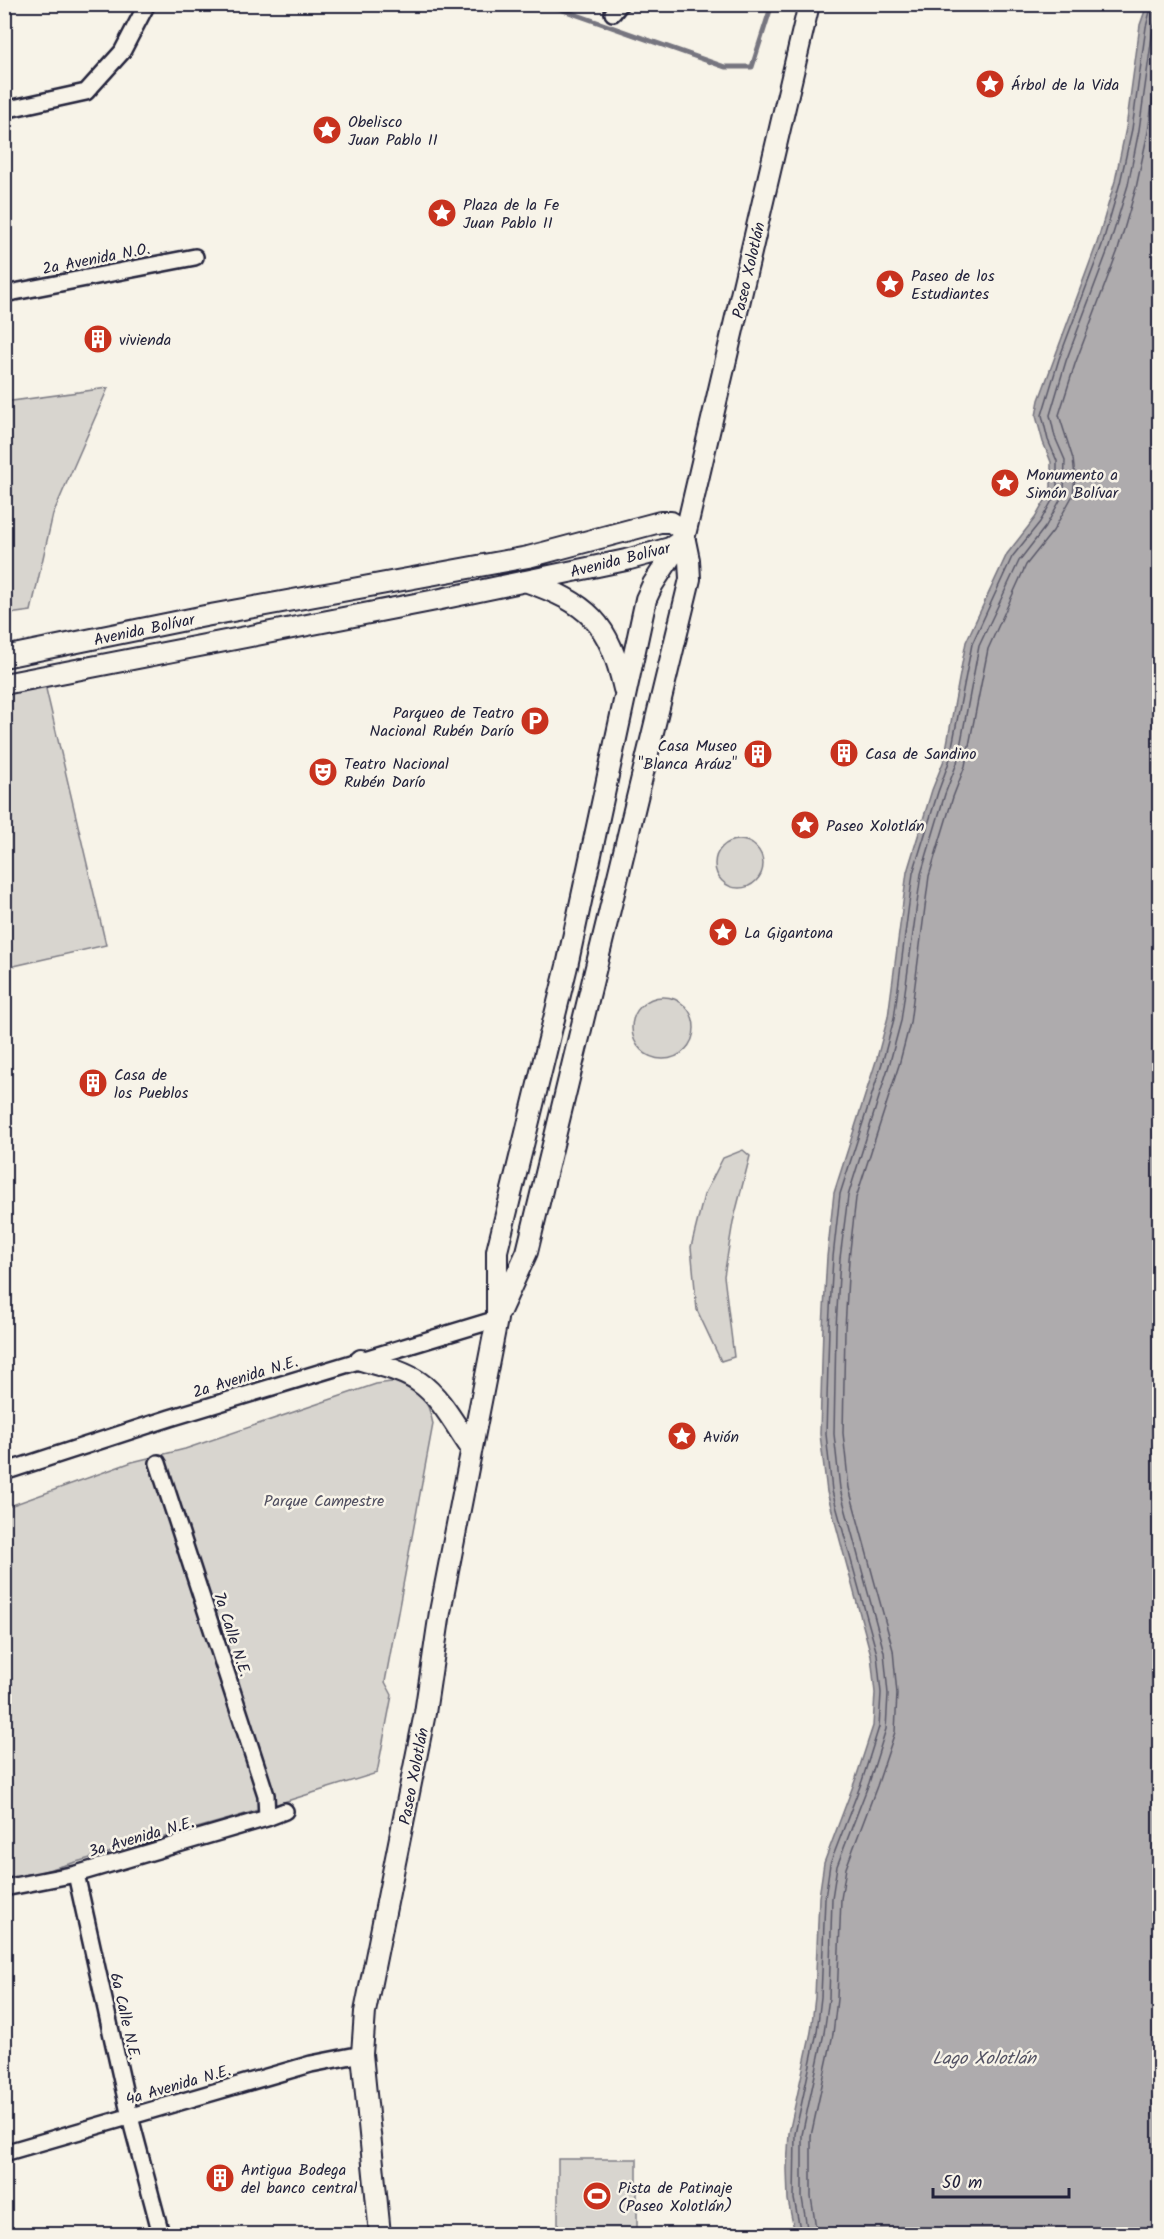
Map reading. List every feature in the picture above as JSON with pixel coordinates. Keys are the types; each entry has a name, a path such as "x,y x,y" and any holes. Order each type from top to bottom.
{"street":[{"path":"4,110 86,92 122,52 147,4"},
{"name":"Paseo Xolotlán","path":"380,2235 362,2054 365,2012 425,1713 440,1612 497,1319 497,1251 567,966 646,599 653,584 685,535 809,4"},
{"name":"2a Avenida N.O.","path":"4,294 195,257"},
{"path":"660,522 673,517 686,505 700,474"},
{"name":"Avenida Bolívar","path":"4,657 205,616 528,556 660,522 676,525 685,535 680,542 670,548 626,560 4,684"},
{"name":"Paseo Xolotlán","path":"497,1319 527,1252 684,602 690,569 685,535"},
{"path":"525,581 563,596 586,611 596,621 614,651 625,695"},
{"name":"2a Avenida N.E.","path":"5,1472 170,1418 497,1319"},
{"path":"361,1360 400,1372 418,1382 435,1398 471,1448"},
{"name":"7a Calle N.E.","path":"158,1463 266,1795 267,1818"},
{"path":"4,1467 5,1472"},
{"name":"3a Avenida N.E.","path":"4,1888 76,1874 285,1811"},
{"name":"6a Calle N.E.","path":"76,1874 130,2117 161,2235"},
{"name":"4a Avenida N.E.","path":"4,2153 311,2064 362,2054"}],"green space":[{"path":"108,388 53,514 31,611 9,614 4,592 5,402"},
{"path":"43,676 106,945 5,968 4,684"},
{"path":"734,840 744,840 759,850 763,864 759,878 753,884 744,888 734,888 719,878 715,869 715,859 725,844"},
{"path":"663,997 675,999 685,1006 692,1016 694,1028 692,1040 685,1050 675,1057 663,1059 651,1057 641,1050 634,1040 632,1028 634,1016 641,1006 651,999"},
{"path":"743,1150 750,1156 733,1222 724,1276 734,1357 721,1361 697,1310 691,1247 704,1195 723,1158"},
{"name":"Parque Campestre","path":"399,1381 423,1397 429,1408 433,1424 385,1682 392,1695 377,1773 229,1819 5,1882 4,1508 132,1462 185,1449 376,1384"},
{"name":"Pista de Patinaje (Paseo Xolotlán)","path":"558,2159 637,2159 637,2234 558,2234"}],"water":[{"name":"Lago Xolotlán","path":"1147,5 1160,5 1159,2234 795,2234 788,2200 789,2133 811,2032 815,1997 819,1897 824,1863 873,1726 875,1693 871,1655 827,1492 820,1434 827,1257 834,1193 888,1017 907,872 932,790 944,760 966,642 1007,554 1035,518 1051,490 1051,462 1036,416 1039,400 1097,243 1115,181 1126,128 1140,25"}],"waterway":[{"path":"546,4 725,67 752,67 772,4"}],"place":[{"name":"Árbol de la Vida","path":"990,84"},
{"name":"Obelisco Juan Pablo II","path":"327,130"},
{"name":"Plaza de la Fe Juan Pablo II","path":"442,213"},
{"name":"Paseo de los Estudiantes","path":"890,284"},
{"name":"vivienda","path":"98,339"},
{"name":"Monumento a Simón Bolívar","path":"1005,483"},
{"name":"Parqueo de Teatro Nacional Rubén Darío","path":"535,721"},
{"name":"Casa de Sandino","path":"844,753"},
{"name":"Casa Museo \"Blanca Aráuz\"","path":"758,754"},
{"name":"Teatro Nacional Rubén Darío","path":"323,772"},
{"name":"Paseo Xolotlán","path":"805,825"},
{"name":"La Gigantona","path":"723,932"},
{"name":"Casa de los Pueblos","path":"93,1083"},
{"name":"Avión","path":"682,1436"},
{"name":"Antigua Bodega del banco central","path":"220,2178"},
{"name":"Pista de Patinaje (Paseo Xolotlán)","path":"597,2196"}]}
